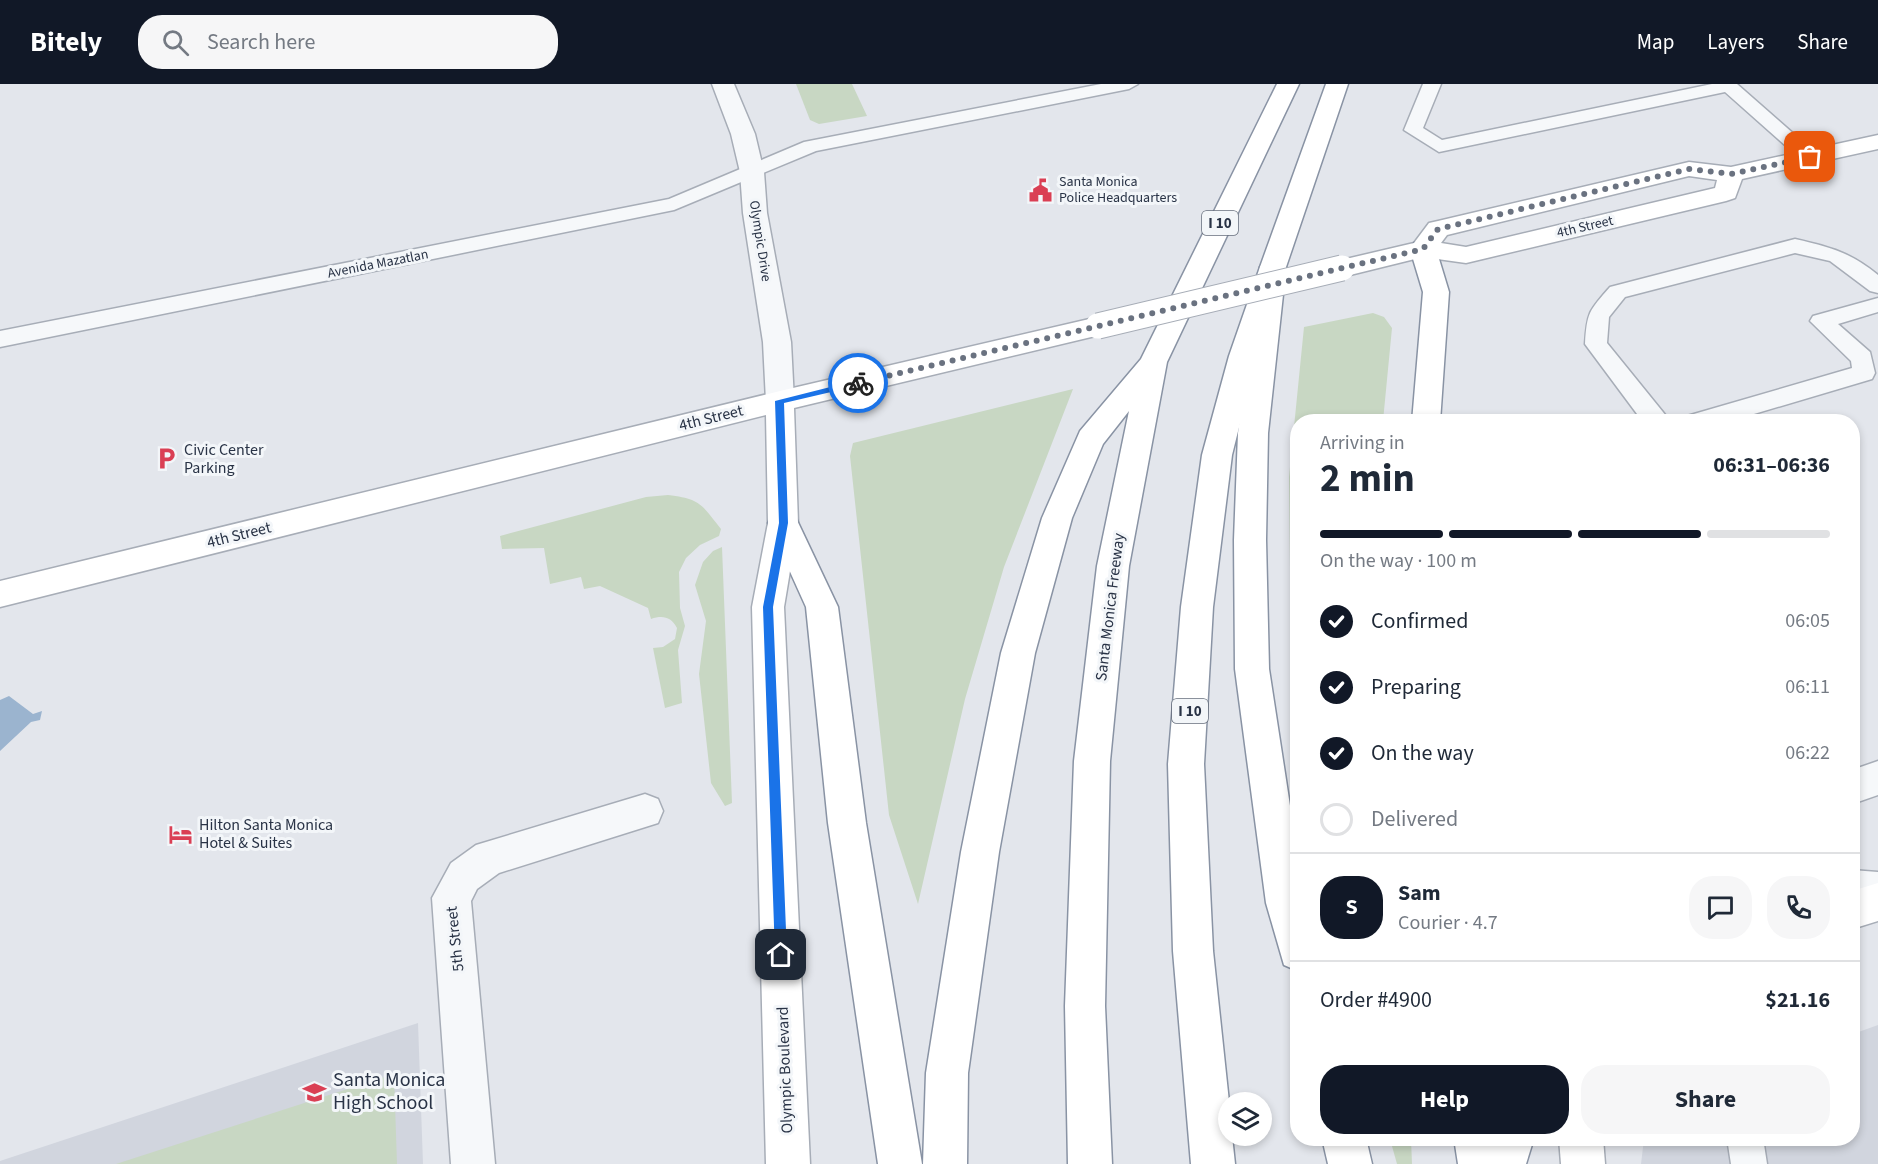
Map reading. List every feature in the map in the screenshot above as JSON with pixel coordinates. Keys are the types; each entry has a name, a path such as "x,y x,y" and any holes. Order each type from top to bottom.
{"main road":[{"name":"Santa Monica Freeway","path":"1090,1164 1085,1006 1092,761 1113,566 1153,362 1288,84"},
{"name":"I 10","path":"1213,1164 1193,951 1186,764 1197,608 1217,454 1243,356 1337,84"},
{"name":"4th Street","path":"0,594 780,401 1423,249 1466,255 1715,196 1726,193 1731,174 1878,142"},
{"path":"1423,249 1436,292 1427,414"},
{"path":"1273,267 1253,433 1250,540 1252,669 1290,919"},
{"path":"945,1164 947,1073 980,852 1018,653 1057,518 1090,439 1153,362"},
{"name":"Olympic Boulevard","path":"780,401 783,523 768,607 788,1164"},
{"path":"783,523 822,607 847,823 900,1164"},
{"path":"1860,908 1878,902"},
{"path":"1346,1146 1350,1164"},
{"path":"1477,1146 1480,1164"},
{"path":"1504,1164 1510,1146"},
{"path":"1582,1146 1583,1164"}],"street":[{"name":"Olympic Drive","path":"723,84 743,135 752,172 754,205 777,342 780,401"},
{"path":"1860,784 1878,778"},
{"name":"5th Street","path":"473,1164 458,960 451,898 464,876 489,858 645,811"},
{"path":"1860,890 1878,891"}],"lane":[{"name":"Avenida Mazatlan","path":"0,339 572,235 674,204 811,146 1129,84"},
{"path":"1432,84 1413,130 1439,146 1727,85 1810,157"},
{"path":"1650,414 1596,344 1598,315 1618,292 1795,246 1837,256 1854,266 1878,286"},
{"path":"1723,414 1864,373 1862,358 1821,321 1878,305"},
{"path":"1746,1146 1749,1164"}],"shaded area":[{"name":"Santa Monica High School","path":"418,1023 423,1164 0,1164 0,1161"},
{"path":"1878,1025 1878,1164 1641,1164 1643,1146 1860,1146 1860,1031"}],"green space":[{"path":"796,84 852,84 867,116 819,124 810,120"},
{"path":"1373,313 1384,317 1392,328 1384,414 1295,414 1304,327"},
{"path":"1073,389 1004,567 965,699 918,904 889,815 850,456 853,443"},
{"path":"1290,467 1290,568 1289,477"},
{"path":"668,495 687,498 699,504 721,529 719,536 700,545 686,558 679,572 680,608 685,626 678,650 682,703 665,708 653,648 663,647 675,639 677,628 672,621 663,617 651,619 648,608 600,586 584,589 581,577 550,584 544,548 502,549 500,536 646,497"},
{"path":"722,547 732,803 725,806 711,783 699,674 706,621 695,585 703,562 713,551"},
{"path":"394,1074 397,1164 116,1164"},
{"path":"1392,1146 1411,1146 1412,1164 1397,1164"}],"water":[{"path":"9,696 33,714 42,711 40,720 31,722 0,751 0,700"}],"way so far":[{"path":"858,383 1423,249 1438,229 1689,169 1731,174 1810,157"}],"place":[{"name":"Santa Monica Police Headquarters","path":"1041,190"},
{"name":"Civic Center Parking","path":"166,459"},
{"name":"Hilton Santa Monica Hotel & Suites","path":"181,834"},
{"name":"Santa Monica High School","path":"315,1092"}],"route":[{"path":"781,955 768,607 783,523 780,401 858,383"}]}
